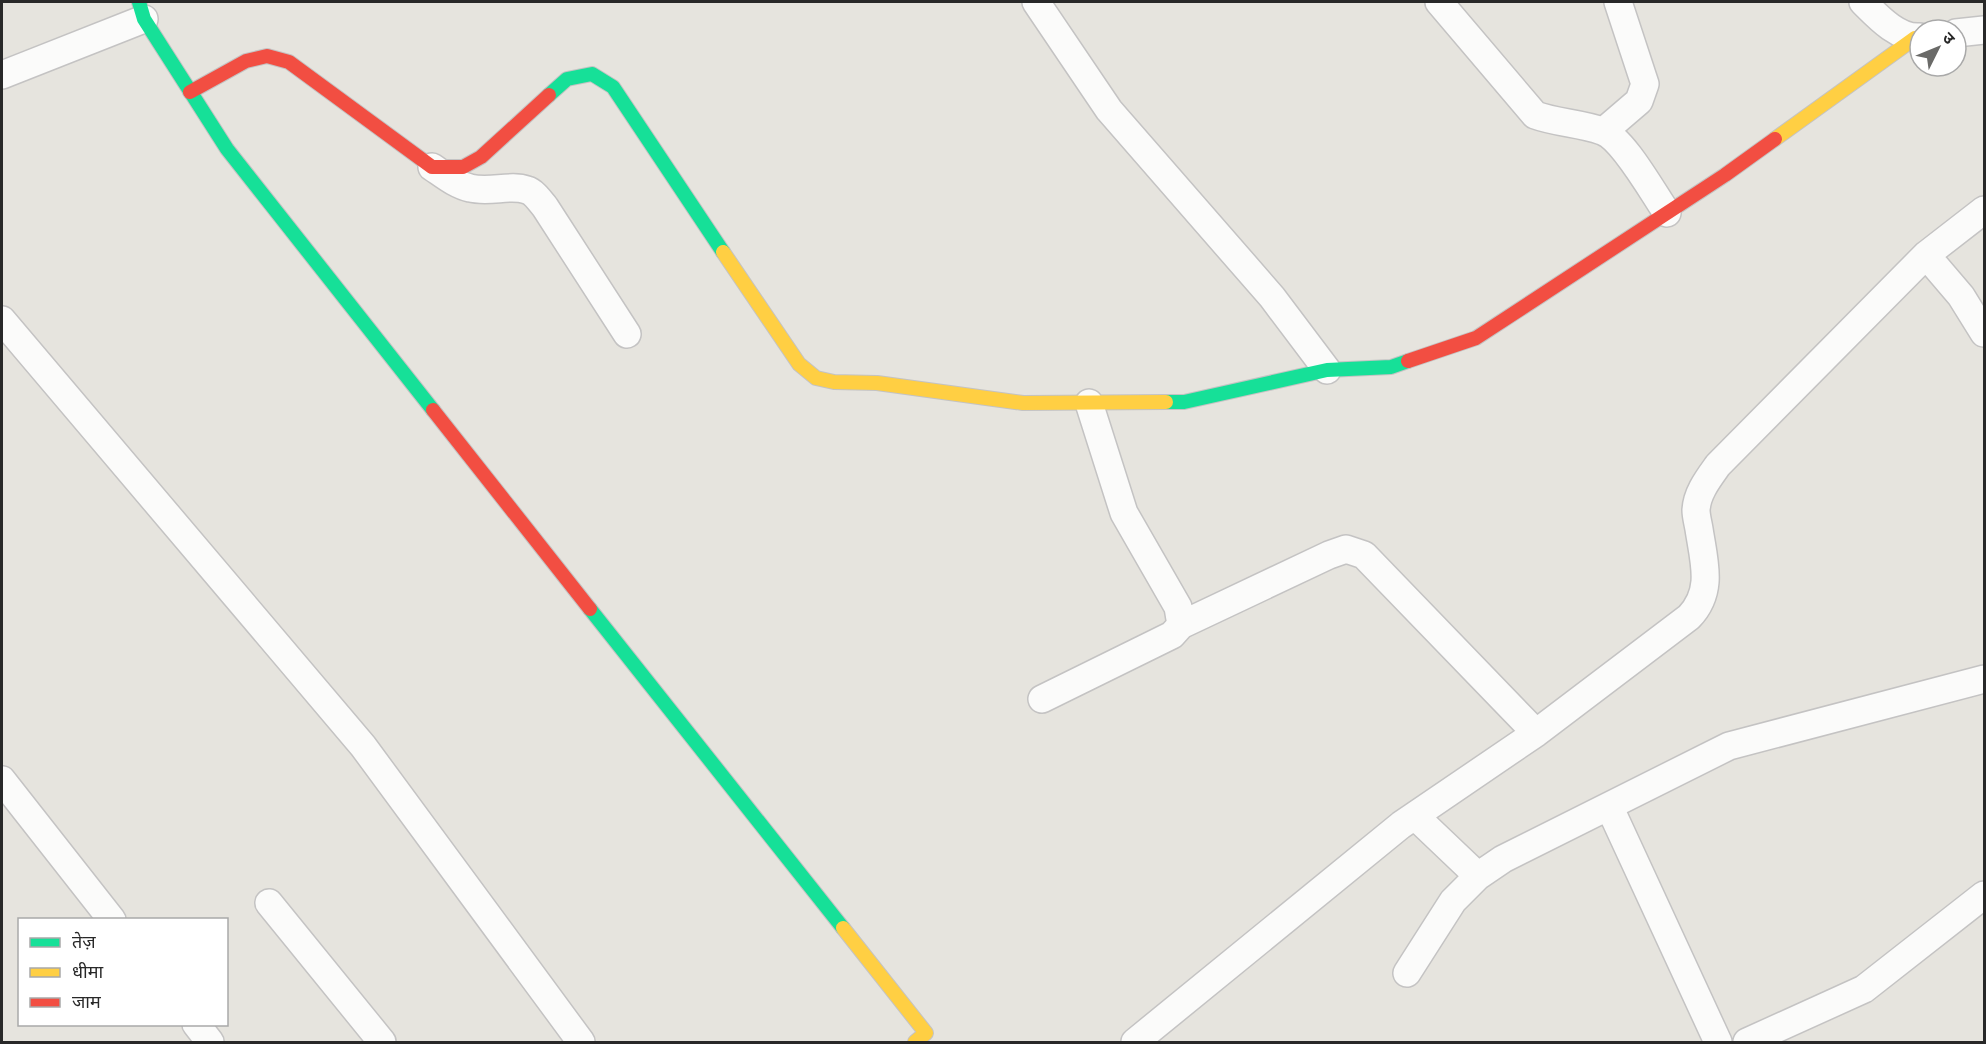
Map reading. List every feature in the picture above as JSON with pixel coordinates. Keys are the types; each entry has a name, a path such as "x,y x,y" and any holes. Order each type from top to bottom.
{"street":[{"path":"1036,2 1109,110 1272,297 1327,370"},
{"path":"1439,2 1535,115 1555,122 1605,131 1621,145 1667,213"},
{"path":"1605,131 1639,101 1645,84 1618,2"},
{"path":"1863,2 1893,29 1908,35"},
{"path":"2,75 142,10 190,92 227,149 925,1039"},
{"path":"1968,32 1984,30"},
{"path":"432,168 463,167 481,157 567,79 592,74 613,87 799,364 816,378 834,382 877,383 1023,403 1184,402 1327,370 1390,367 1476,338 1725,175 1908,44"},
{"path":"190,92 246,61 267,56 290,62 432,168 468,188 488,191 511,187 530,190 545,207 627,334"},
{"path":"1135,1042 1415,816 1536,733 1689,617 1700,606 1705,592 1704,559 1696,510 1702,488 1718,465 1926,255 1984,210"},
{"path":"1926,255 1962,296 1984,333"},
{"path":"2,320 363,746 581,1042"},
{"path":"1089,403 1125,513 1178,608 1181,626"},
{"path":"1042,699 1172,635 1181,626 1346,549 1364,555 1536,733"},
{"path":"1407,973 1453,901 1478,876 1503,859 1729,746 1984,679"},
{"path":"2,780 110,918"},
{"path":"1609,806 1718,1042"},
{"path":"1415,816 1478,876"},
{"path":"1747,1042 1864,989 1984,895"},
{"path":"270,903 382,1042"},
{"path":"198,1026 210,1042"}],"traffic: fast":[{"path":"139,2 144,19 227,149 433,410"},
{"path":"549,95 567,79 592,74 613,87 723,252"},
{"path":"1166,402 1184,402 1327,370 1391,367 1408,361"},
{"path":"590,609 843,928"}],"traffic: slow":[{"path":"1775,139 1908,43"},
{"path":"723,252 799,364 816,378 834,382 877,383 1023,403 1166,402"},
{"path":"843,928 926,1033 915,1042"}],"traffic: jam":[{"path":"190,92 246,61 267,56 289,62 432,167 463,167 481,157 549,95"},
{"path":"1408,361 1476,338 1725,175 1775,139"},
{"path":"433,410 590,609"}]}
